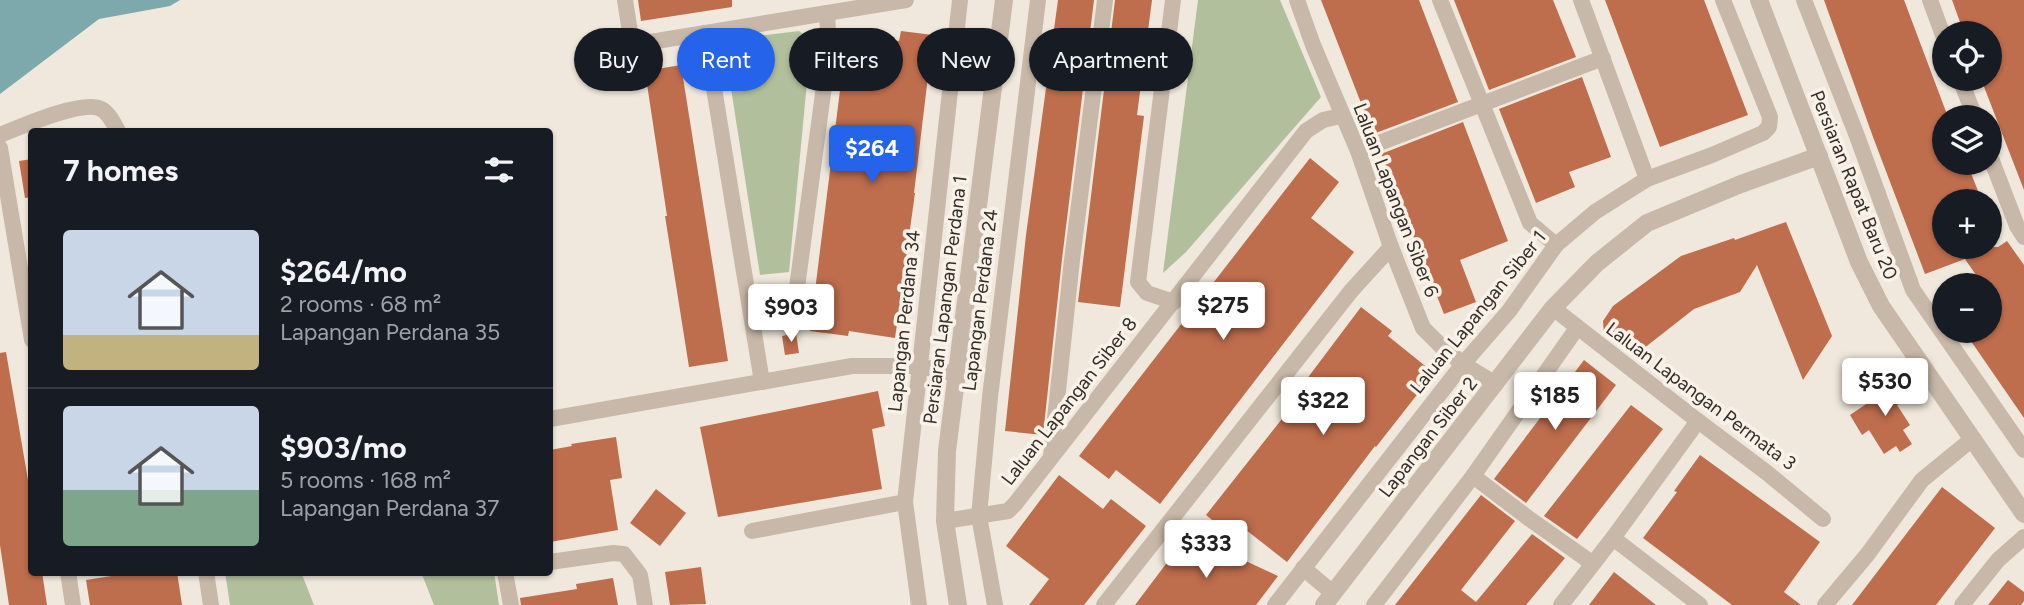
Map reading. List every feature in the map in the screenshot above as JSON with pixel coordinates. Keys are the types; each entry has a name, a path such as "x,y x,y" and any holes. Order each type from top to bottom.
{"street":[{"path":"625,0 632,45 677,38"},
{"path":"736,28 906,0"},
{"name":"Lapangan Perdana 34","path":"919,605 905,502 960,0"},
{"name":"Persiaran Lapangan Perdana 1","path":"958,605 945,521 947,451 1004,0"},
{"name":"Lapangan Perdana 24","path":"995,605 979,516 990,397 1038,0"},
{"path":"1051,460 1072,260 1105,0"},
{"path":"1173,0 1138,282 1147,293 1174,302"},
{"name":"Laluan Lapangan Siber 6","path":"1297,0 1423,328 1463,364 1496,384"},
{"path":"1440,0 1530,223 1556,245"},
{"path":"1581,0 1647,179"},
{"name":"Laluan Lapangan Siber 1","path":"1275,605 1463,364 1509,311 1556,245 1595,212 1647,179 1712,155 1763,133 1769,127 1770,117 1723,0"},
{"name":"Persiaran Rapat Baru 20","path":"1759,0 1859,262 1881,306 2024,514"},
{"path":"1804,0 1913,290 2024,450"},
{"path":"1930,0 1938,21"},
{"path":"796,295 829,49 827,13"},
{"path":"1357,151 1603,58"},
{"path":"714,91 762,382"},
{"path":"0,135 62,112 89,106 102,109 117,128"},
{"name":"Laluan Lapangan Siber 8","path":"945,521 1008,511 1051,460 1306,131 1323,120 1341,116"},
{"path":"0,148 28,316"},
{"name":"Lapangan Siber 2","path":"1329,599 1553,308 1597,262 1647,223 1741,184 1819,156"},
{"path":"1997,175 2024,237"},
{"path":"1104,605 1351,291 1391,247"},
{"name":"Laluan Lapangan Permata 3","path":"1553,308 1766,472 1822,519"},
{"path":"1374,605 1473,476 1577,328"},
{"path":"553,418 852,366 919,366 956,374"},
{"path":"1560,605 1613,538 1698,421"},
{"path":"1825,605 1867,555 1922,480 1971,440"},
{"path":"1473,476 1592,564"},
{"path":"752,531 905,502"},
{"path":"1962,605 1998,560 2024,537"},
{"path":"1613,538 1700,605"},
{"path":"553,562 613,553 624,554 640,575 645,605"},
{"path":"1303,568 1329,599"},
{"path":"69,576 74,605"},
{"path":"207,576 211,605"},
{"path":"506,576 511,605"}],"green space":[{"path":"1198,0 1280,0 1321,97 1186,252 1163,273 1186,91 1193,91 1193,39"},
{"path":"789,32 789,91 806,91 789,272 760,275 731,91 775,91 775,34"},
{"path":"226,576 303,576 314,605 230,605"},
{"path":"423,576 495,576 499,605 434,605"}],"water":[{"path":"0,0 180,0 170,6 99,19 0,94"}],"building":[{"path":"638,0 732,0 732,7 641,21"},
{"path":"1058,0 1094,0 1091,28 1054,28"},
{"path":"1115,0 1152,0 1148,28 1112,28"},
{"path":"1321,0 1419,0 1458,102 1373,134"},
{"path":"1454,0 1553,0 1576,57 1489,90"},
{"path":"1605,0 1704,0 1748,115 1660,147"},
{"path":"1824,0 1904,0 1932,74 1932,91 1938,91 1943,105 1932,105 1932,175 1972,175 1977,189 1932,189 1932,259 1965,259 1925,274"},
{"path":"1952,0 2024,0 2024,190 2002,133 2002,105 1991,105 1986,91 2002,91 2002,21 1960,21"},
{"path":"903,31 917,33 917,91 926,91 895,338 849,331 848,336 810,331 840,91 903,91"},
{"path":"677,66 677,91 685,91 728,361 689,367 648,91 663,91 663,68"},
{"path":"1582,77 1611,157 1569,172 1575,187 1536,203 1499,109"},
{"path":"1046,91 1083,91 1043,435 1005,431 1026,235"},
{"path":"1104,91 1140,91 1137,115 1144,116 1120,307 1078,302"},
{"path":"1463,122 1508,241 1460,260 1476,302 1444,314 1381,154"},
{"path":"1310,158 1339,182 1311,218 1354,252 1160,504 1116,470 1109,479 1079,456"},
{"path":"28,160 28,198 25,198 19,161"},
{"path":"1786,222 1832,336 1803,380 1757,265 1740,292 1694,309 1634,356 1604,334 1603,321 1613,306 1681,256"},
{"path":"2007,241 2024,265 2024,418 1972,343 2002,343 2002,273 1975,273 1965,259 2002,259 2002,244"},
{"path":"1361,307 1392,331 1388,336 1434,373 1287,562 1241,526 1233,537 1206,515 1304,391 1300,388"},
{"path":"796,333 799,353 785,355 782,336"},
{"path":"6,352 28,480 28,576 43,576 47,605 9,605 0,545 0,353"},
{"path":"1584,360 1616,385 1526,503 1494,479"},
{"path":"1894,377 1907,398 1897,405 1910,425 1903,430 1912,444 1900,452 1896,446 1884,454 1869,430 1862,435 1850,415 1884,392 1880,386"},
{"path":"878,391 885,426 872,429 882,489 718,517 700,427"},
{"path":"1631,405 1663,429 1577,539 1544,516"},
{"path":"616,437 622,478 610,480 618,530 553,541 553,449 572,446 571,444"},
{"path":"1700,455 1820,542 1784,592 1801,605 1732,605 1643,538"},
{"path":"1059,475 1103,509 1111,499 1146,526 1084,605 1029,605 1049,579 1006,546"},
{"path":"1942,487 1995,528 1936,605 1852,605"},
{"path":"656,489 686,513 660,546 630,523"},
{"path":"1481,495 1515,521 1461,590 1476,602 1532,534 1565,558 1526,605 1395,605"},
{"path":"1187,536 1226,566 1235,556 1278,576 1256,605 1135,605"},
{"path":"701,567 706,604 670,605 665,572"},
{"path":"1614,572 1656,605 1589,605"},
{"path":"112,576 178,576 182,605 90,605 86,580"},
{"path":"613,578 618,605 521,605 520,598 577,589 576,584"},
{"path":"2008,580 2024,592 2021,605 1988,605"}]}
